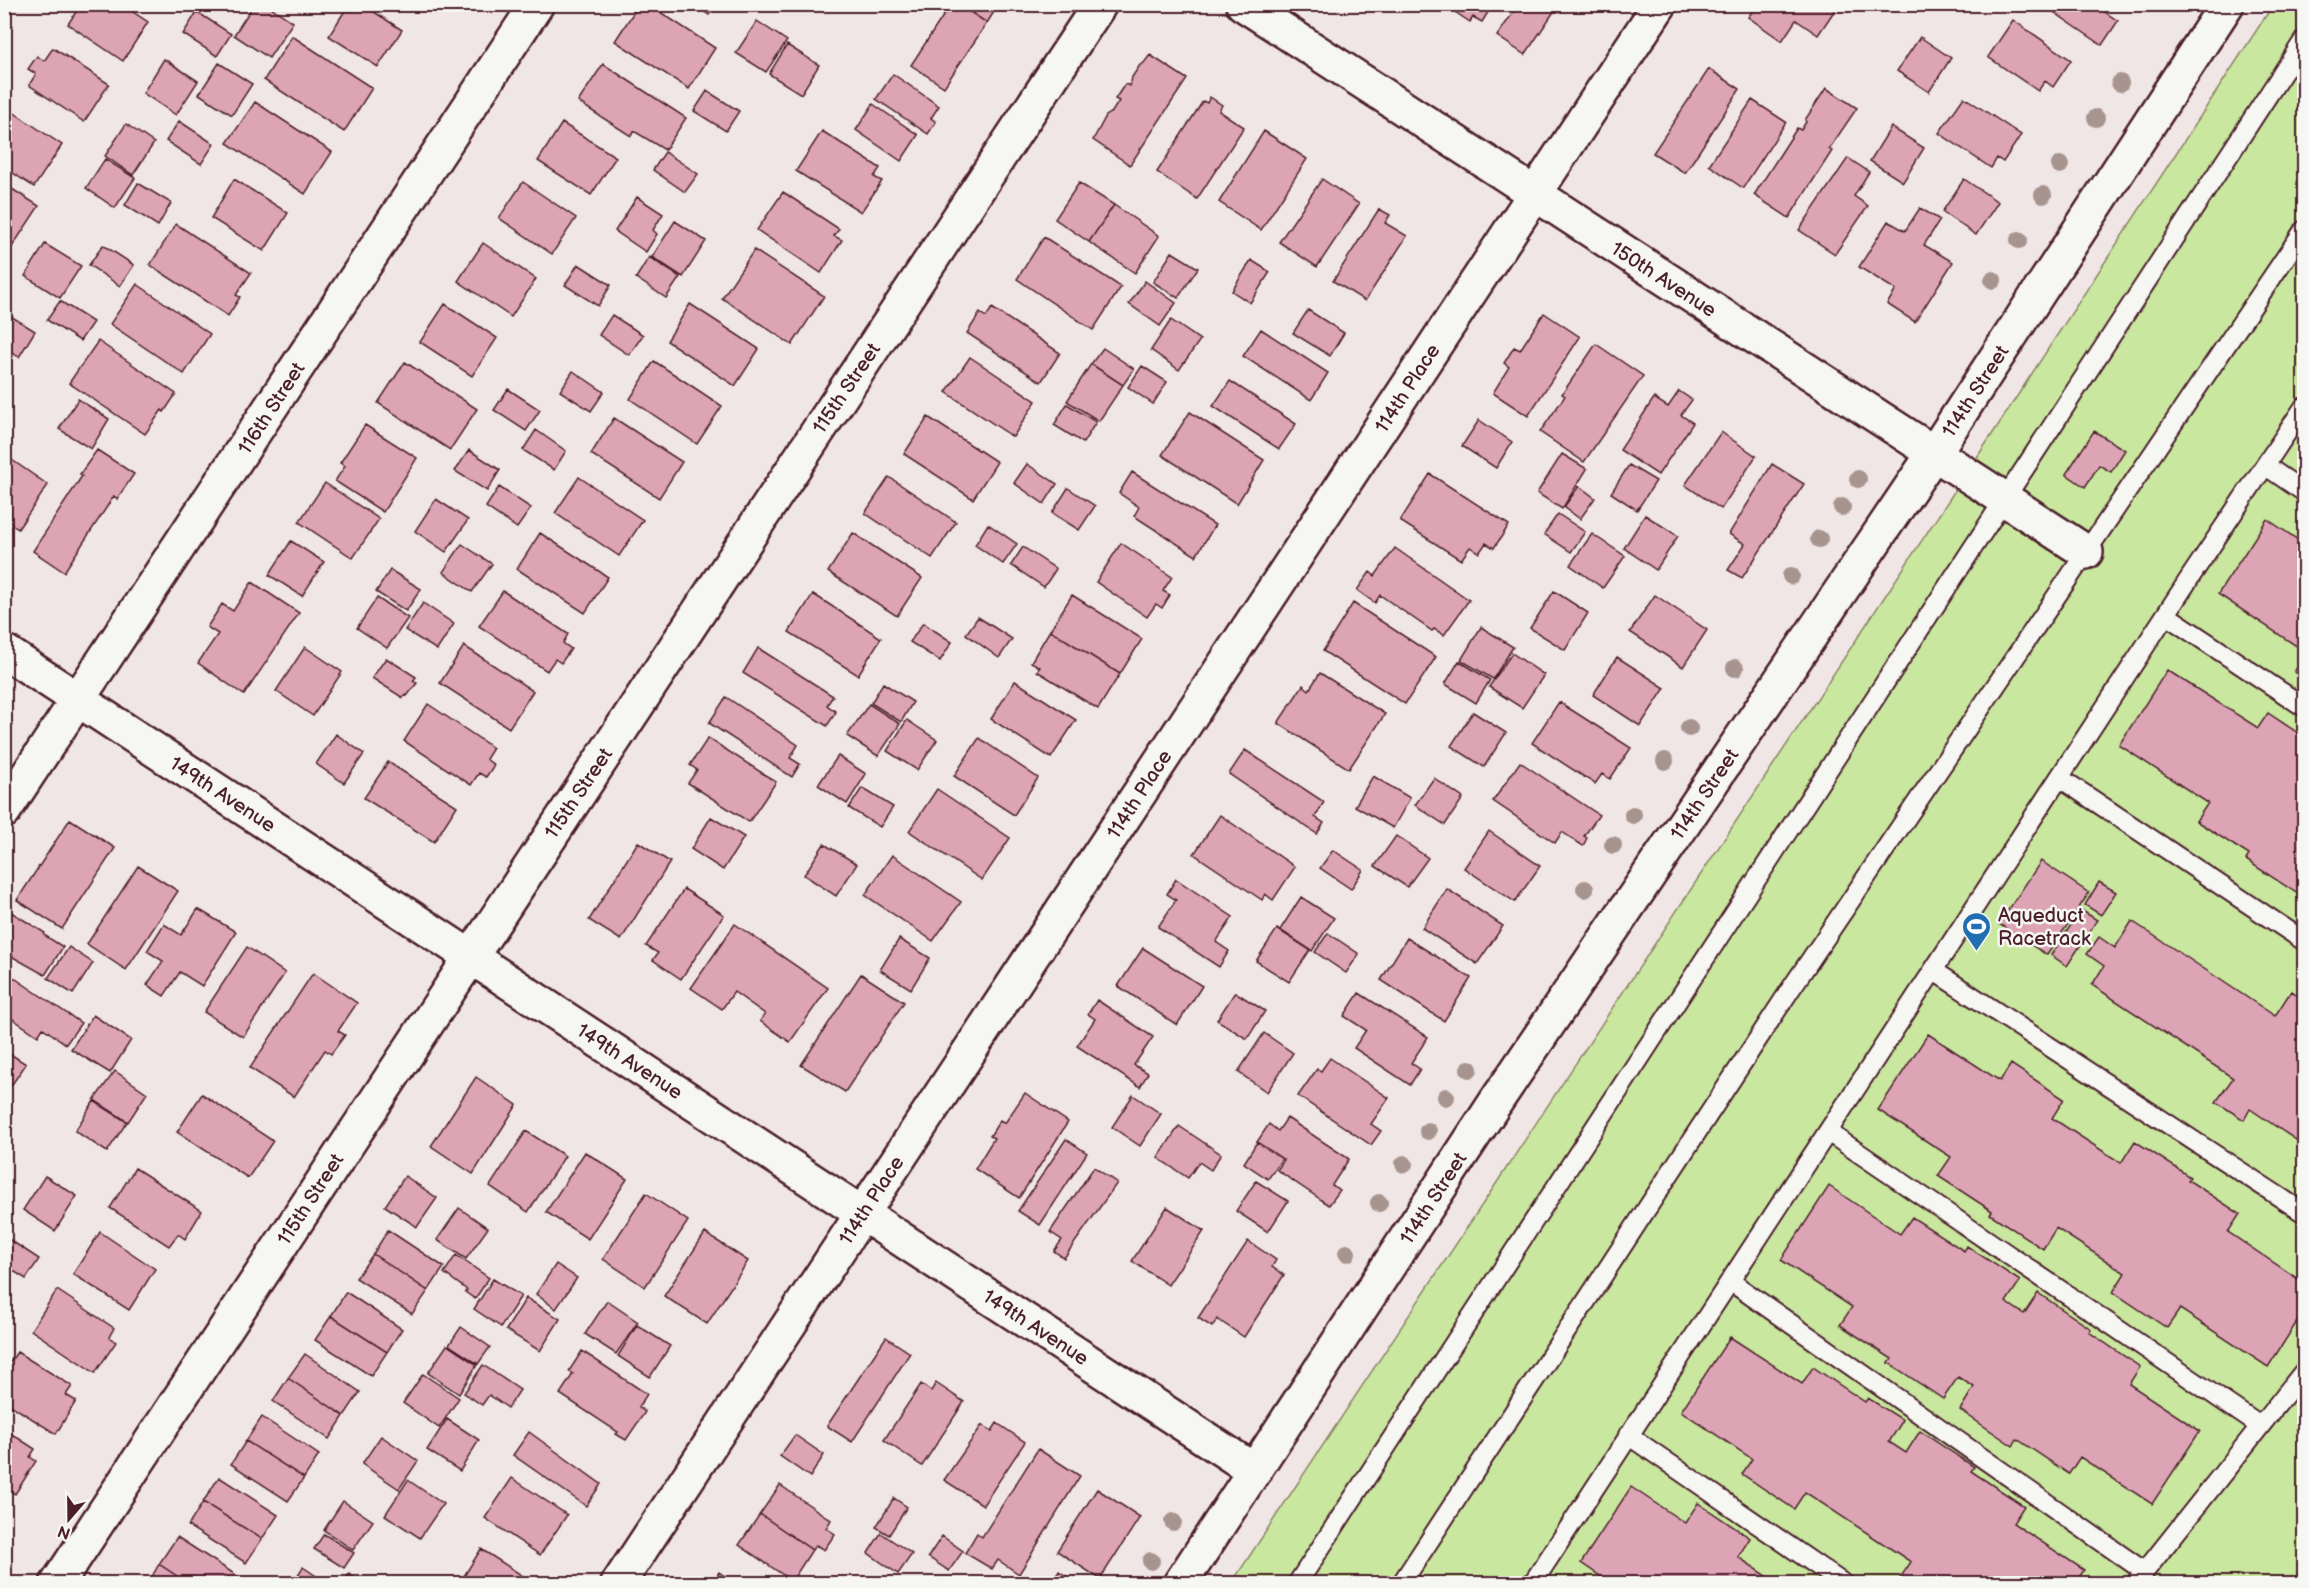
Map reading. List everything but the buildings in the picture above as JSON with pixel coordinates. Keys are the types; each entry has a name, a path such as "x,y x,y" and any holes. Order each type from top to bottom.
{"street":[{"name":"116th Street","path":"4,811 537,4"},
{"name":"115th Street","path":"57,1584 1100,4"},
{"name":"150th Avenue","path":"1243,4 2086,552"},
{"name":"114th Place","path":"618,1584 1660,4"},
{"name":"114th Street","path":"1180,1584 1504,1091 1934,453 2227,4"},
{"name":"149th Avenue","path":"4,651 1254,1471"}],"lane":[{"path":"1297,1584 2304,40"},
{"path":"1401,1584 1790,990 2304,230"},
{"path":"1532,1584 2304,407"},
{"path":"2265,466 2304,492"},
{"path":"2166,615 2304,707"},
{"path":"2060,778 2304,941"},
{"path":"1934,971 2304,1213"},
{"path":"1828,1132 2260,1426"},
{"path":"1730,1281 2140,1578 2304,1371"},
{"path":"1629,1435 1844,1584"}],"green space":[{"name":"Aqueduct Racetrack","path":"2273,5 2304,5 2304,1583 1231,1584 1997,427"}],"place":[{"name":"Aqueduct Racetrack","path":"1977,952"}]}
